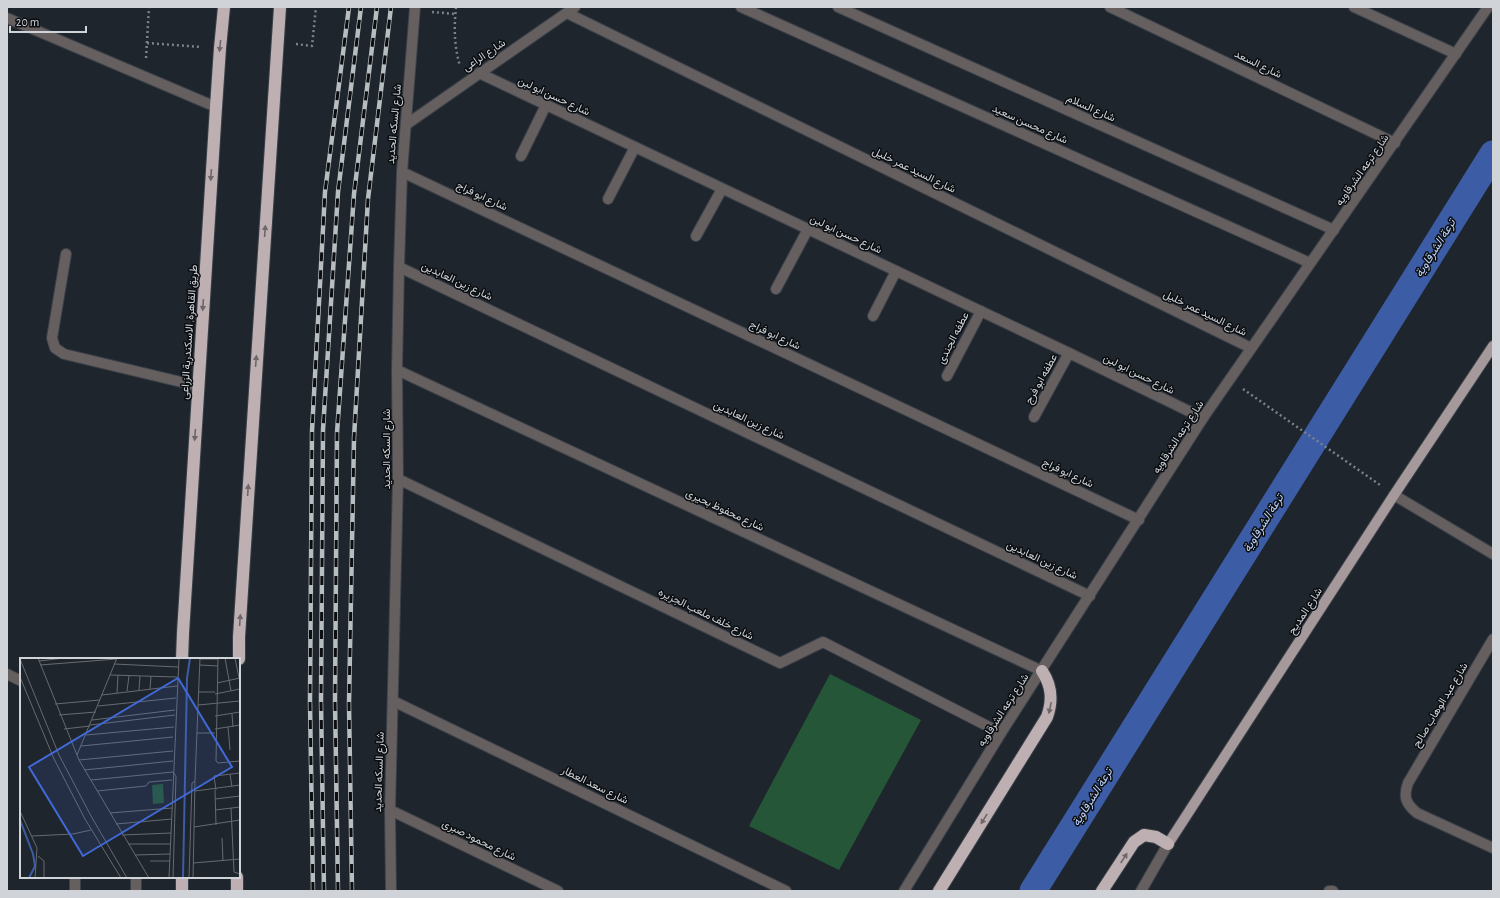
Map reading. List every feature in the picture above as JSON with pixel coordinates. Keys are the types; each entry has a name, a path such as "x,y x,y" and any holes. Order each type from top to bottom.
{"highway":[{"name":"طريق القاهرة, الاسكندرية الزراعى","path":"182,658 198,386 224,7"},
{"path":"238,658 280,7"},
{"path":"939,891 1047,717 1051,706 1051,695 1047,678 1042,671"},
{"path":"1102,891 1134,842 1144,835 1156,836 1168,844"},
{"path":"182,878 182,891"},
{"path":"237,878 237,891"}],"main road":[{"name":"شارع المديح","path":"1168,844 1394,495 1493,346"}],"street":[{"name":"شارع السكه الحديد","path":"391,891 390,810 398,479 397,370 399,267 402,172 407,124 414,7"},
{"name":"شارع محسن سعيد","path":"741,7 1310,263"},
{"name":"شارع السلام","path":"838,7 1334,230"},
{"name":"شارع السعد","path":"1110,7 1395,143"},
{"path":"1354,7 1456,54"},
{"name":"شارع ترعه الشرقاويه","path":"904,891 1001,733 1203,418 1488,7"},
{"name":"شارع الراعى","path":"407,124 571,10"},
{"name":"شارع السيد عمر خليل","path":"571,10 1251,348"},
{"path":"7,18 216,107"},
{"name":"شارع حسن ابو لبن","path":"479,73 1203,418"},
{"path":"521,156 546,105"},
{"path":"608,199 634,147"},
{"name":"شارع ابو فراج","path":"402,172 1138,520"},
{"path":"696,236 722,189"},
{"path":"776,289 808,229"},
{"path":"66,254 52,338 56,348 64,354 198,386"},
{"name":"شارع زين العابدين","path":"399,267 1090,596"},
{"path":"873,316 896,271"},
{"name":"عطفه الجندى","path":"947,376 981,311"},
{"name":"عطفه ابو فرج","path":"1034,417 1069,353"},
{"name":"شارع محفوظ بحيرى","path":"397,370 1042,671"},
{"name":"شارع خلف ملعب الجزيره","path":"398,479 780,663 823,642 1001,733"},
{"path":"1394,495 1493,554"},
{"name":"شارع عبد الوهاب صالح","path":"1493,639 1408,783 1405,791 1406,799 1410,807 1417,813 1493,848"},
{"path":"7,674 20,680"},
{"name":"شارع سعد العطار","path":"393,701 786,891"},
{"name":"شارع محمود صبرى","path":"390,810 558,891"},
{"name":"شارع المديح","path":"1141,891 1168,844"},
{"path":"75,878 75,891"},
{"path":"136,878 136,891"}],"path":[{"path":"144,76 149,7"},
{"path":"312,46 316,7"},
{"path":"456,7 454,31 456,48 460,65 467,81"},
{"path":"147,43 220,48"},
{"path":"1255,397 1394,495"}],"green space":[{"path":"830,674 921,720 839,870 749,826"}],"waterway":[{"name":"ترعة الشرقاوية","path":"1033,891 1493,154"}],"railway":[{"path":"313,891 310,702 312,431 325,192 349,7"},
{"path":"324,891 321,702 323,430 338,192 361,7"},
{"path":"338,891 335,701 337,433 354,194 377,7"},
{"path":"352,891 349,704 354,438 368,199 391,7"}]}
